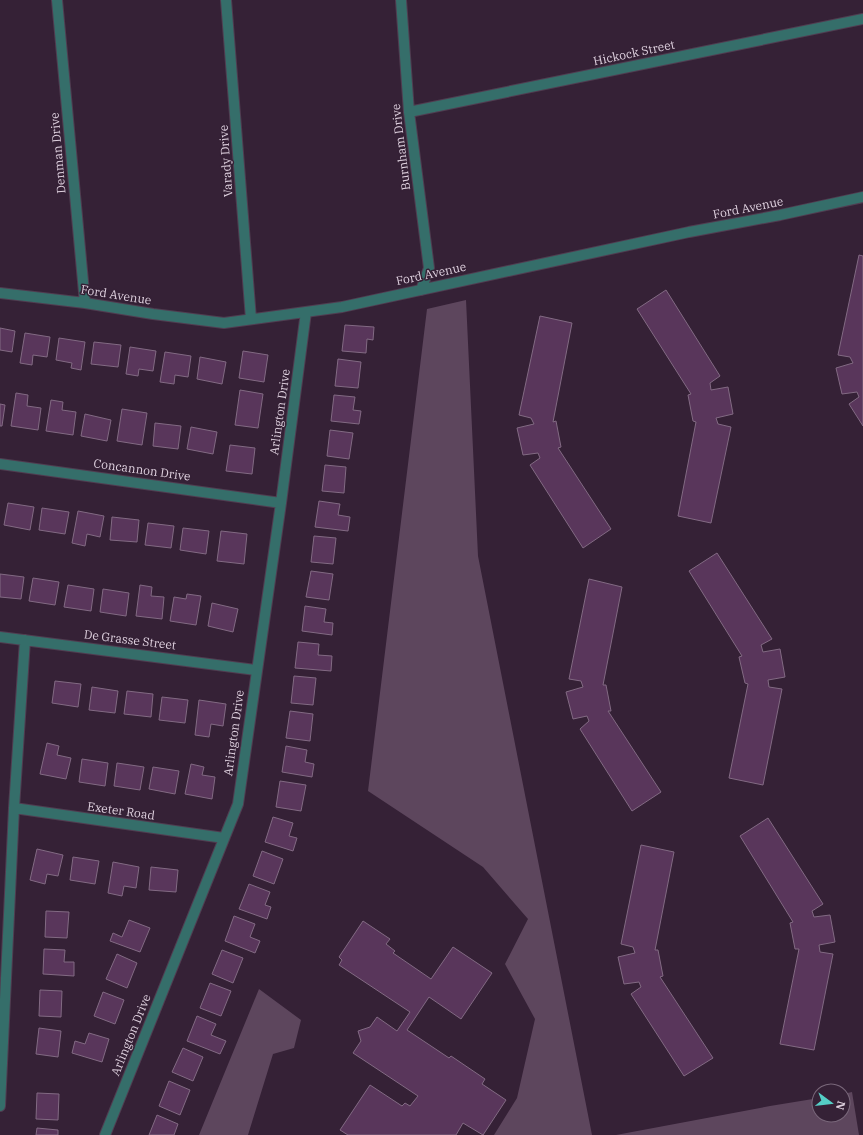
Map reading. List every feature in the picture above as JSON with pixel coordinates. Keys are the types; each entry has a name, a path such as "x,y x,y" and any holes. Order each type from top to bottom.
{"street":[{"name":"Denman Drive","path":"57,0 85,304"},
{"name":"Varady Drive","path":"226,0 251,319"},
{"name":"Burnham Drive","path":"401,0 409,112 429,268 421,290"},
{"name":"Hickock Street","path":"409,112 863,19"},
{"name":"Ford Avenue","path":"0,293 224,323 342,307 689,232 780,215 863,197"},
{"name":"Arlington Drive","path":"105,1135 238,804 281,504 306,312"},
{"name":"Concannon Drive","path":"0,464 281,504"},
{"name":"De Grasse Street","path":"0,637 256,670"},
{"path":"0,1106 14,808 25,640"},
{"name":"Exeter Road","path":"14,808 224,838"}],"shaded area":[{"path":"466,300 478,556 592,1135 494,1135 517,1098 535,1019 505,964 528,919 483,867 368,791 427,309"},
{"path":"259,989 301,1020 294,1048 273,1054 248,1135 199,1135"},
{"path":"851,1092 859,1135 616,1135 811,1099 811,1123 851,1123"}],"building":[{"path":"859,255 863,256 863,426 849,404 859,397 857,392 842,394 836,368 853,363 850,357 838,355"},
{"path":"666,290 720,376 710,383 711,390 728,387 733,414 716,418 718,424 731,427 711,523 678,516 696,422 693,421 688,395 691,394 637,309"},
{"path":"540,316 572,323 553,422 556,421 561,447 558,448 611,529 583,548 530,465 540,458 538,453 523,455 517,428 534,424 531,418 519,415"},
{"path":"345,325 374,327 373,340 367,339 366,353 342,351"},
{"path":"0,328 15,331 12,352 0,350"},
{"path":"25,333 50,337 47,357 33,355 32,365 20,363"},
{"path":"59,338 85,342 81,370 71,368 72,363 56,360"},
{"path":"94,342 121,345 118,367 91,364"},
{"path":"130,347 156,351 153,371 139,369 138,376 126,374"},
{"path":"243,351 268,355 264,382 239,378"},
{"path":"165,352 191,356 188,377 175,375 174,384 160,382"},
{"path":"200,357 226,362 222,384 197,379"},
{"path":"338,359 361,362 358,388 335,386"},
{"path":"240,390 263,394 258,428 235,425"},
{"path":"16,393 28,395 27,406 41,408 38,430 11,426"},
{"path":"334,395 355,397 353,410 361,411 359,424 331,421"},
{"path":"51,400 63,402 62,410 76,412 73,435 46,431"},
{"path":"0,404 5,405 2,426 0,426"},
{"path":"122,409 147,413 142,445 117,441"},
{"path":"85,414 111,420 107,441 81,436"},
{"path":"155,423 181,426 178,449 153,446"},
{"path":"191,427 217,432 213,454 187,449"},
{"path":"330,430 353,433 349,459 327,456"},
{"path":"230,445 255,448 252,474 226,471"},
{"path":"325,465 346,467 344,493 322,491"},
{"path":"319,501 340,504 338,515 350,517 348,531 315,527"},
{"path":"8,503 34,507 30,530 4,525"},
{"path":"42,508 69,512 65,534 39,530"},
{"path":"78,511 104,516 100,537 87,534 85,546 72,543"},
{"path":"112,517 139,520 137,542 110,540"},
{"path":"148,523 174,526 171,548 145,545"},
{"path":"183,528 209,531 206,554 180,550"},
{"path":"221,531 247,534 244,564 217,561"},
{"path":"314,536 336,538 333,564 311,562"},
{"path":"717,553 772,639 761,645 763,652 780,649 785,677 768,680 769,687 782,689 763,785 729,778 748,684 745,683 739,657 742,656 689,571"},
{"path":"311,571 333,574 329,600 306,597"},
{"path":"0,574 24,577 21,599 0,597"},
{"path":"33,578 59,582 55,605 29,601"},
{"path":"589,579 622,587 603,685 606,685 611,711 608,711 661,792 632,811 580,729 589,721 587,716 573,719 566,692 583,687 581,681 569,679"},
{"path":"68,585 94,589 91,611 64,607"},
{"path":"140,585 152,587 151,596 164,597 162,619 136,616"},
{"path":"103,589 129,593 126,616 100,612"},
{"path":"187,594 201,596 196,625 170,621 174,597 186,599"},
{"path":"212,603 238,609 233,632 208,626"},
{"path":"305,606 326,609 324,622 333,623 332,635 302,631"},
{"path":"298,642 319,644 318,655 332,656 331,671 295,668"},
{"path":"294,676 316,678 313,705 291,703"},
{"path":"55,681 81,684 78,707 52,703"},
{"path":"92,687 118,691 115,713 89,710"},
{"path":"127,691 153,694 151,717 124,714"},
{"path":"162,697 188,700 185,723 159,720"},
{"path":"199,700 226,704 223,726 211,724 209,737 195,735"},
{"path":"290,711 313,714 310,741 286,738"},
{"path":"47,743 59,746 57,755 71,758 66,779 40,774"},
{"path":"286,746 307,750 305,762 314,764 312,777 282,772"},
{"path":"82,759 108,763 105,786 79,782"},
{"path":"117,763 144,767 140,790 114,786"},
{"path":"191,764 204,767 202,775 215,777 212,799 185,794"},
{"path":"153,767 179,771 175,794 149,789"},
{"path":"280,781 306,785 301,811 276,807"},
{"path":"273,817 293,823 289,836 297,838 293,851 265,842"},
{"path":"768,818 823,904 812,911 814,917 830,915 835,942 819,945 820,952 833,954 814,1050 780,1044 799,949 795,949 790,923 793,922 740,836"},
{"path":"641,845 674,852 655,950 658,950 663,976 660,977 713,1058 684,1076 631,994 641,987 639,982 624,984 618,957 635,953 633,947 621,944"},
{"path":"37,849 63,855 58,876 47,874 45,884 30,880"},
{"path":"262,851 283,859 274,884 253,876"},
{"path":"73,857 99,861 95,884 70,880"},
{"path":"113,862 139,867 136,888 124,886 122,896 108,893"},
{"path":"151,867 178,870 176,892 149,890"},
{"path":"249,884 270,892 265,905 271,907 267,919 239,909"},
{"path":"46,911 69,912 67,938 45,937"},
{"path":"234,916 255,924 250,937 260,941 255,953 225,941"},
{"path":"129,920 150,928 140,952 110,941 113,933 122,937"},
{"path":"363,921 390,939 386,944 395,951 393,953 431,979 453,947 492,973 461,1019 429,997 407,1030 449,1058 451,1056 485,1079 482,1084 506,1100 483,1135 463,1123 456,1135 348,1135 340,1130 370,1085 402,1106 405,1103 410,1106 418,1096 353,1053 361,1041 358,1031 370,1027 377,1017 397,1031 410,1012 339,965 342,960 339,957"},
{"path":"44,949 65,950 64,962 74,962 74,976 43,974"},
{"path":"222,950 243,958 233,983 212,974"},
{"path":"117,954 137,963 127,988 106,979"},
{"path":"210,983 231,991 221,1016 200,1008"},
{"path":"40,990 62,991 61,1017 39,1016"},
{"path":"103,992 124,1000 115,1024 94,1016"},
{"path":"197,1016 216,1024 211,1035 226,1041 220,1054 187,1041"},
{"path":"39,1028 61,1031 58,1057 36,1054"},
{"path":"89,1033 109,1039 102,1062 72,1053 75,1041 85,1044"},
{"path":"183,1048 203,1057 193,1081 172,1072"},
{"path":"169,1081 190,1090 180,1115 159,1106"},
{"path":"37,1093 59,1094 58,1120 36,1119"},
{"path":"157,1115 178,1124 174,1135 149,1135"},
{"path":"37,1128 58,1130 58,1135 36,1135"}]}
